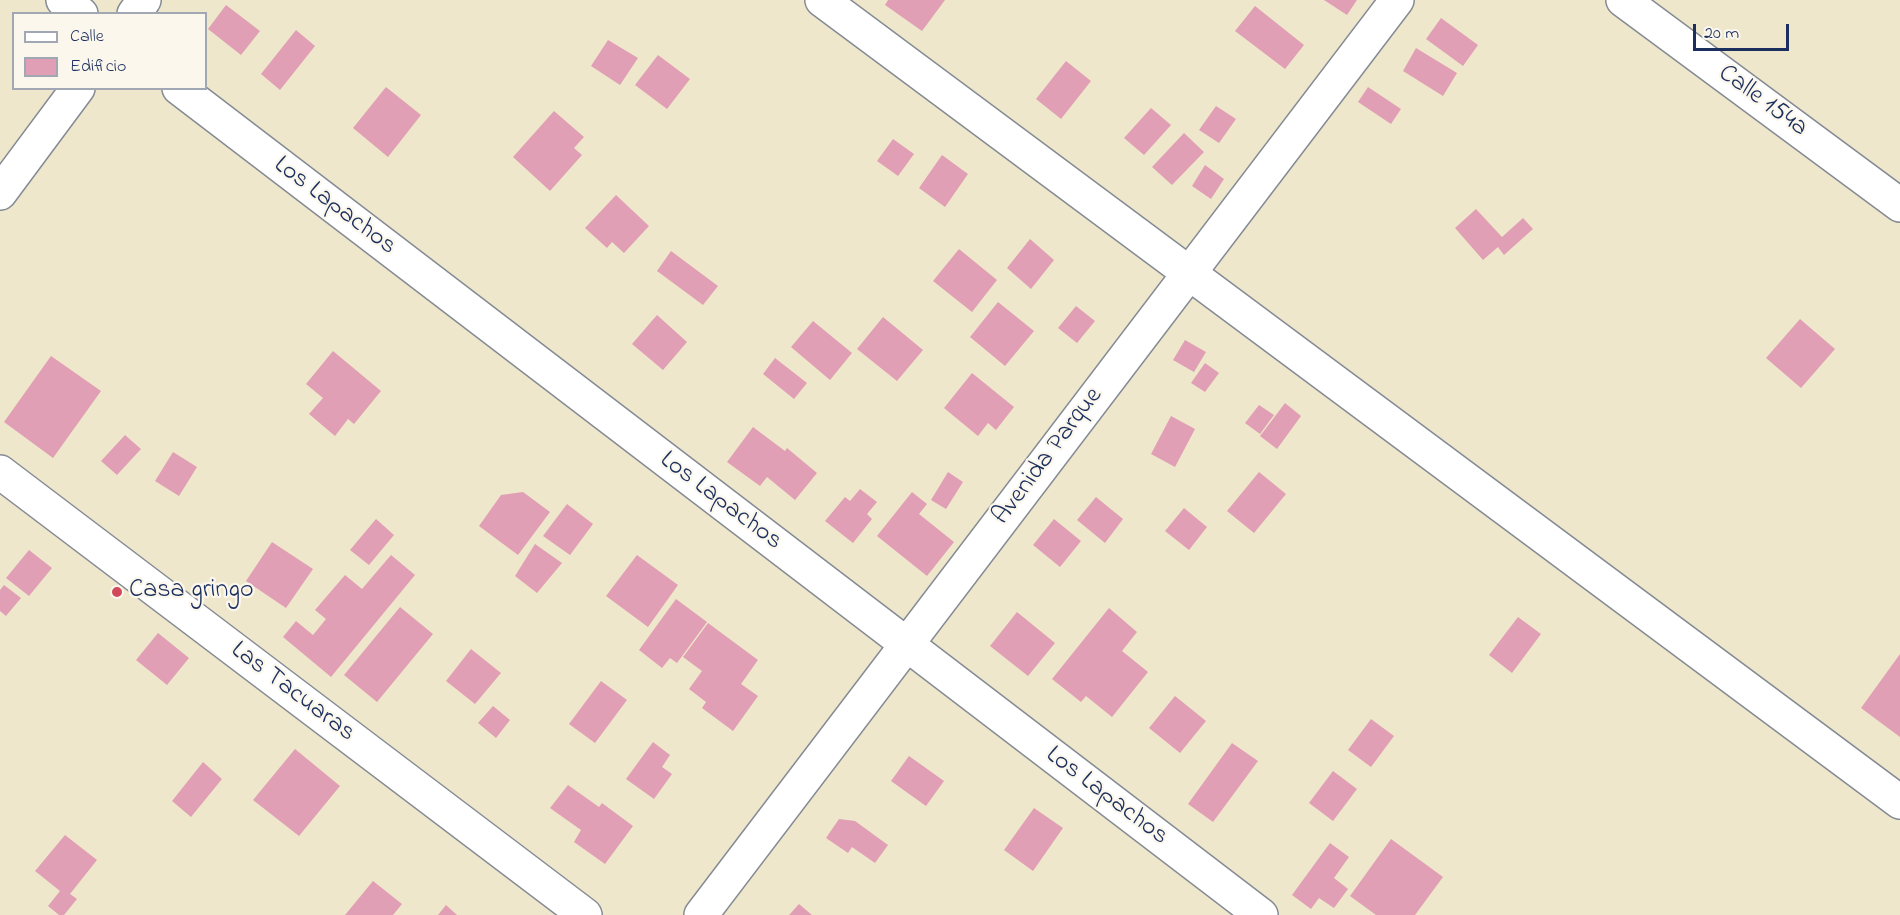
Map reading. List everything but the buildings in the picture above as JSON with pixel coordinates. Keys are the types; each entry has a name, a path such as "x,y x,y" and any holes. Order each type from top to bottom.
{"street":[{"path":"63,0 78,12"},
{"path":"822,0 1900,802"},
{"name":"Avenida Parque","path":"701,915 1396,0"},
{"name":"Calle 154a","path":"1623,0 1900,205"},
{"path":"0,193 77,90"},
{"name":"Los Lapachos","path":"182,90 1262,915"},
{"name":"Las Tacuaras","path":"0,472 585,915"}],"place":[{"name":"Casa gringo","path":"117,592"}]}
